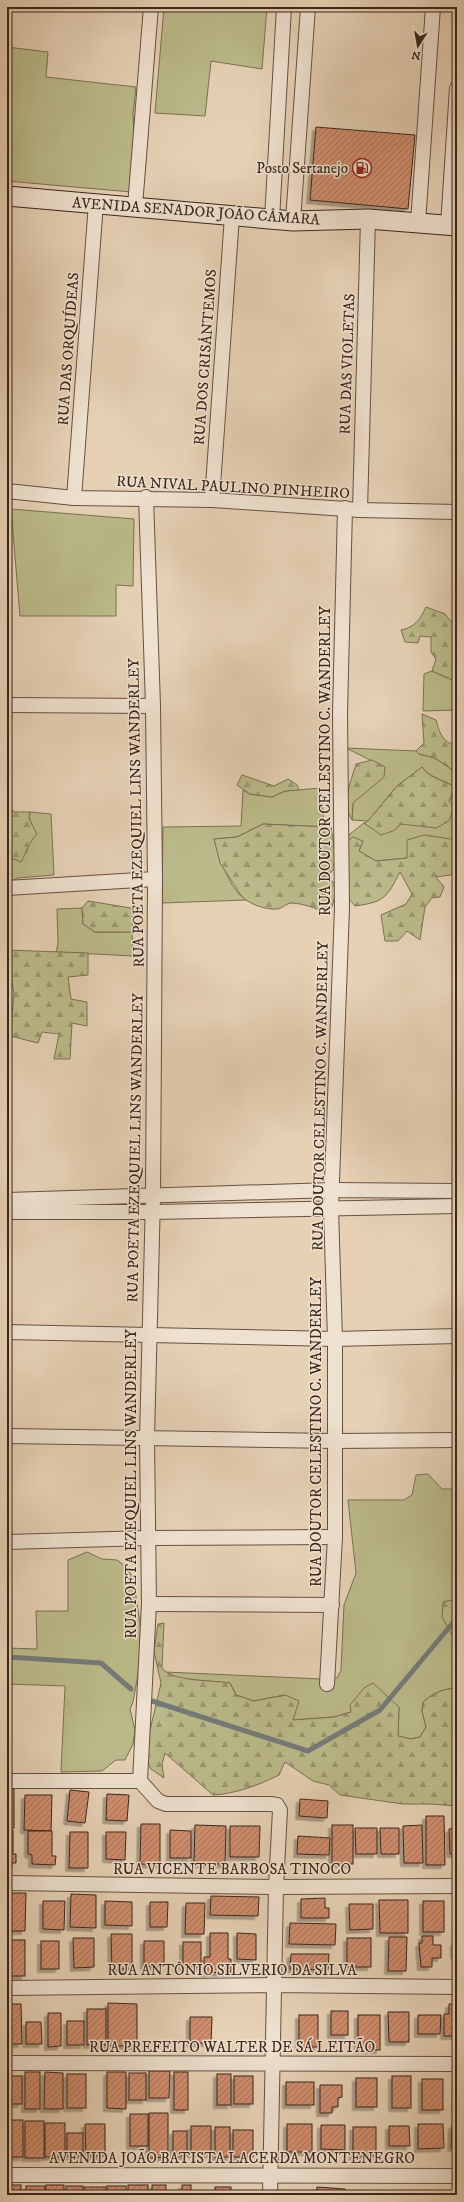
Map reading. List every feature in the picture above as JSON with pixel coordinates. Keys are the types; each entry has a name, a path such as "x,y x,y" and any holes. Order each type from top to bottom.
{"main road":[{"name":"AVENIDA SENADOR JOÃO CÂMARA","path":"7,196 293,221 368,220 453,226"}],"street":[{"path":"135,206 151,7"},
{"path":"272,219 284,7"},
{"path":"293,221 308,7"},
{"path":"418,223 433,7"},
{"path":"453,226 457,88"},
{"name":"RUA DAS ORQUÍDEAS","path":"74,498 96,204"},
{"name":"RUA DOS CRISÂNTEMOS","path":"212,500 232,216"},
{"name":"RUA DAS VIOLETAS","path":"360,510 368,220"},
{"name":"RUA NIVAL PAULINO PINHEIRO","path":"7,491 74,498 146,497 360,510 457,512"},
{"name":"RUA POETA EZEQUIEL LINS WANDERLEY","path":"140,1781 149,1604 147,1438 153,1197 155,879 153,706 146,497"},
{"name":"RUA DOUTOR CELESTINO C. WANDERLEY","path":"327,1684 335,1537 335,1339 331,1208 342,908 340,713 345,508"},
{"path":"7,705 153,706"},
{"path":"7,888 155,879"},
{"path":"7,1200 153,1197 332,1190 457,1191"},
{"path":"7,1212 152,1212 457,1206"},
{"path":"7,1332 335,1339 457,1336"},
{"path":"7,1436 336,1441 457,1440"},
{"path":"7,1542 148,1538 335,1537"},
{"path":"149,1604 332,1605"},
{"path":"7,1781 140,1781 152,1795 166,1804 277,1805 280,1810 276,1887 270,2195"},
{"name":"RUA VICENTE BARBOSA TINOCO","path":"7,1883 276,1887 457,1886"},
{"name":"RUA ANTÔNIO SILVERIO DA SILVA","path":"7,1988 274,1985 457,1987"},
{"name":"RUA PREFEITO WALTER DE SÁ LEITÃO","path":"7,2063 457,2064"},
{"name":"AVENIDA JOÃO BATISTA LACERDA MONTENEGRO","path":"7,2175 457,2176"}],"green space":[{"path":"164,7 267,7 262,69 211,61 205,116 155,113"},
{"path":"7,47 48,52 46,77 136,87 133,114 135,159 131,192 7,181"},
{"path":"11,509 134,519 133,586 116,585 116,616 20,616"},
{"path":"426,607 445,614 457,629 457,682 432,671 436,659 431,652 431,637 420,636 418,643 405,642 401,630 413,625 422,616"},
{"path":"432,671 457,682 457,710 423,711 424,674"},
{"path":"422,714 436,720 442,737 448,742 457,745 457,773 435,758 419,754 416,751 424,743"},
{"path":"346,748 416,751 419,754 435,758 457,773 457,840 444,839 407,858 376,861 359,851 363,841 345,843 350,834 364,823 393,831 401,824 449,802 455,787 429,774 422,767 397,786 368,821 352,820 353,803 384,767"},
{"path":"372,760 385,767 384,777 353,803 352,820 347,807 347,800 356,764"},
{"path":"422,767 429,774 455,787 449,801 454,807 449,821 436,828 401,824 393,831 381,835 364,823 368,821 397,786"},
{"path":"242,775 274,786 288,779 297,785 299,790 285,791 272,797 250,794 237,785"},
{"path":"321,788 324,827 263,824 237,837 214,839 222,864 230,882 241,896 247,900 162,903 163,827 241,826 243,790 250,794 272,797 285,791"},
{"path":"7,806 15,812 30,812 29,819 37,834 21,862 9,857 9,879 7,879"},
{"path":"30,812 51,814 54,875 18,878 7,883 10,873 9,857 27,852 28,842 36,834 29,818"},
{"path":"263,824 331,827 337,865 328,876 337,887 332,907 325,913 309,906 292,903 279,909 262,907 247,901 240,894 220,863 214,839 237,837"},
{"path":"424,835 457,840 457,872 451,875 436,877 444,887 440,897 432,898 425,907 420,940 407,931 398,941 385,941 381,915 406,904 412,894 400,872 392,887 384,897 373,903 355,906 349,899 345,843 353,837 363,841 359,851 376,861 407,858 407,840"},
{"path":"88,901 131,908 133,920 132,932 95,932 83,924 82,908"},
{"path":"82,908 83,924 95,932 132,932 133,956 56,952 58,944 57,909"},
{"path":"7,950 88,953 88,975 68,977 71,999 87,1002 87,1026 72,1023 70,1059 54,1059 59,1034 42,1032 38,1043 10,1036 14,994 12,982 7,983"},
{"path":"428,1474 442,1489 457,1489 457,1688 438,1692 423,1702 422,1711 426,1727 420,1737 411,1739 398,1736 399,1707 351,1712 334,1717 293,1720 285,1695 254,1701 236,1695 230,1683 174,1678 165,1672 322,1679 337,1678 341,1670 344,1605 356,1573 348,1500 404,1500 412,1495 416,1475"},
{"path":"87,1552 102,1559 117,1560 125,1566 133,1577 142,1636 138,1674 133,1702 130,1709 135,1730 133,1744 125,1760 116,1760 102,1771 61,1772 65,1686 7,1684 7,1648 37,1649 36,1611 68,1611 68,1560"},
{"path":"457,1599 457,1644 442,1617 443,1602"},
{"path":"164,1623 162,1668 167,1673 193,1680 230,1683 236,1695 254,1701 285,1695 299,1701 293,1720 334,1717 351,1712 350,1705 364,1688 373,1683 399,1707 398,1736 411,1739 420,1737 426,1727 422,1711 423,1702 438,1692 457,1688 457,1806 403,1804 340,1795 329,1785 313,1781 285,1762 279,1775 271,1779 238,1791 213,1795 165,1753 162,1764 164,1778 151,1769 148,1763 148,1739 161,1683 154,1651 158,1624"}],"building":[{"name":"Posto Sertanejo","path":"316,127 415,135 408,209 310,200"},
{"path":"7,1789 14,1789 14,1828 7,1828"},
{"path":"70,1790 89,1792 85,1823 67,1821"},
{"path":"107,1794 129,1795 127,1821 106,1820"},
{"path":"25,1795 52,1795 51,1831 24,1830"},
{"path":"300,1799 328,1801 327,1818 299,1816"},
{"path":"426,1816 444,1816 445,1865 426,1865"},
{"path":"141,1824 160,1824 160,1865 140,1864"},
{"path":"195,1825 226,1826 225,1864 194,1864"},
{"path":"332,1825 353,1825 353,1864 332,1864"},
{"path":"422,1825 423,1863 404,1863 403,1826"},
{"path":"230,1826 260,1826 259,1857 230,1857"},
{"path":"355,1828 377,1828 377,1854 356,1854"},
{"path":"380,1828 399,1828 399,1854 381,1854"},
{"path":"457,1828 457,1854 450,1854 449,1829"},
{"path":"7,1830 13,1830 13,1854 16,1854 16,1863 7,1863"},
{"path":"170,1830 191,1831 191,1858 170,1858"},
{"path":"28,1831 52,1831 52,1856 56,1856 55,1865 32,1864 32,1855 28,1854"},
{"path":"70,1832 88,1832 88,1868 69,1868"},
{"path":"106,1832 126,1832 125,1860 106,1859"},
{"path":"298,1836 330,1838 329,1855 297,1854"},
{"path":"11,1893 26,1893 25,1931 11,1931"},
{"path":"71,1894 96,1895 96,1928 70,1927"},
{"path":"211,1896 259,1897 258,1916 210,1915"},
{"path":"325,1898 325,1908 329,1908 329,1918 301,1918 301,1899"},
{"path":"379,1900 408,1900 408,1933 380,1933"},
{"path":"43,1901 65,1901 64,1930 43,1929"},
{"path":"105,1901 132,1902 132,1926 105,1925"},
{"path":"423,1901 444,1901 444,1932 423,1932"},
{"path":"150,1902 168,1902 167,1927 150,1927"},
{"path":"186,1903 205,1903 204,1934 185,1934"},
{"path":"349,1904 373,1904 373,1929 350,1930"},
{"path":"290,1923 336,1924 335,1945 289,1944"},
{"path":"210,1933 228,1933 228,1959 231,1959 231,1972 204,1973 204,1957 210,1957"},
{"path":"237,1933 256,1934 256,1960 237,1959"},
{"path":"111,1934 132,1934 132,1969 112,1969"},
{"path":"422,1936 433,1936 433,1945 441,1945 441,1958 432,1958 432,1967 421,1967 419,1943 422,1943"},
{"path":"389,1937 407,1937 406,1971 388,1971"},
{"path":"73,1938 94,1938 94,1967 74,1968"},
{"path":"347,1938 371,1938 371,1967 347,1967"},
{"path":"7,1940 25,1940 25,1976 7,1976"},
{"path":"41,1941 59,1941 59,1969 41,1969"},
{"path":"144,1941 164,1941 164,1967 144,1966"},
{"path":"183,1942 201,1942 201,1967 183,1967"},
{"path":"454,1942 457,1942 457,1966 456,1955 454,1955"},
{"path":"291,1954 329,1954 328,1970 290,1969"},
{"path":"108,2003 137,2004 137,2046 108,2046"},
{"path":"7,2004 21,2004 22,2044 7,2044"},
{"path":"449,2004 457,2004 457,2036 444,2036 444,2014 449,2014"},
{"path":"87,2009 106,2009 106,2045 87,2045"},
{"path":"331,2011 348,2011 348,2035 331,2035"},
{"path":"388,2012 409,2012 409,2042 389,2042"},
{"path":"48,2013 61,2013 61,2046 48,2047"},
{"path":"299,2015 318,2015 318,2047 299,2047"},
{"path":"358,2015 380,2015 380,2050 358,2050"},
{"path":"418,2015 441,2015 440,2034 418,2034"},
{"path":"190,2017 212,2017 211,2043 190,2043"},
{"path":"67,2021 84,2021 84,2045 67,2045"},
{"path":"26,2022 41,2022 42,2044 26,2044"},
{"path":"149,2071 170,2071 169,2098 149,2098"},
{"path":"25,2072 40,2072 40,2109 25,2109"},
{"path":"45,2072 63,2073 63,2109 44,2109"},
{"path":"107,2072 126,2072 126,2109 107,2108"},
{"path":"174,2072 188,2072 188,2110 174,2110"},
{"path":"129,2073 146,2073 146,2100 129,2100"},
{"path":"67,2074 86,2074 86,2108 67,2108"},
{"path":"217,2074 231,2074 231,2105 217,2105"},
{"path":"7,2076 22,2076 22,2104 7,2104"},
{"path":"234,2076 253,2076 253,2104 234,2104"},
{"path":"392,2076 411,2076 411,2108 392,2108"},
{"path":"356,2078 377,2078 377,2107 356,2107"},
{"path":"422,2079 443,2079 443,2110 422,2110"},
{"path":"456,2080 457,2110 455,2110"},
{"path":"286,2082 314,2082 314,2105 286,2105"},
{"path":"320,2085 342,2085 342,2097 338,2098 338,2107 332,2107 332,2113 320,2113"},
{"path":"149,2113 168,2113 168,2157 149,2158"},
{"path":"130,2114 148,2114 148,2146 130,2146"},
{"path":"7,2120 23,2120 23,2157 7,2157"},
{"path":"25,2121 44,2121 44,2158 25,2158"},
{"path":"45,2123 65,2123 65,2157 45,2157"},
{"path":"85,2124 105,2124 105,2156 86,2156"},
{"path":"287,2124 312,2124 312,2152 287,2152"},
{"path":"418,2124 443,2124 444,2148 418,2149"},
{"path":"321,2125 345,2125 345,2150 321,2149"},
{"path":"452,2125 457,2125 457,2148 451,2148"},
{"path":"191,2126 211,2126 211,2154 191,2154"},
{"path":"389,2126 409,2126 410,2146 389,2146"},
{"path":"215,2127 230,2127 230,2157 215,2157"},
{"path":"353,2127 376,2127 376,2156 353,2156"},
{"path":"233,2130 253,2130 253,2157 233,2157"},
{"path":"173,2131 187,2131 187,2156 173,2156"},
{"path":"67,2133 83,2133 83,2156 67,2156"},
{"path":"7,2185 21,2185 21,2195 7,2195"},
{"path":"46,2185 64,2185 64,2195 46,2195"},
{"path":"128,2185 148,2185 148,2195 128,2195"},
{"path":"152,2185 166,2185 166,2195 152,2195"},
{"path":"182,2185 191,2185 191,2195 182,2195"},
{"path":"26,2186 45,2186 45,2195 26,2195"},
{"path":"66,2186 83,2186 83,2195 66,2195"},
{"path":"107,2186 126,2186 126,2195 107,2195"},
{"path":"84,2187 106,2187 106,2195 84,2195"},
{"path":"215,2187 231,2187 231,2195 215,2195"},
{"path":"317,2187 345,2189 344,2195 316,2195"},
{"path":"352,2193 376,2193 376,2195 351,2195"},
{"path":"384,2193 410,2193 410,2195 384,2195"}],"waterway":[{"path":"152,1701 308,1751 380,1710 457,1618"},
{"path":"7,1657 101,1663 131,1689"}],"place":[{"name":"Posto Sertanejo","path":"362,168"}]}
